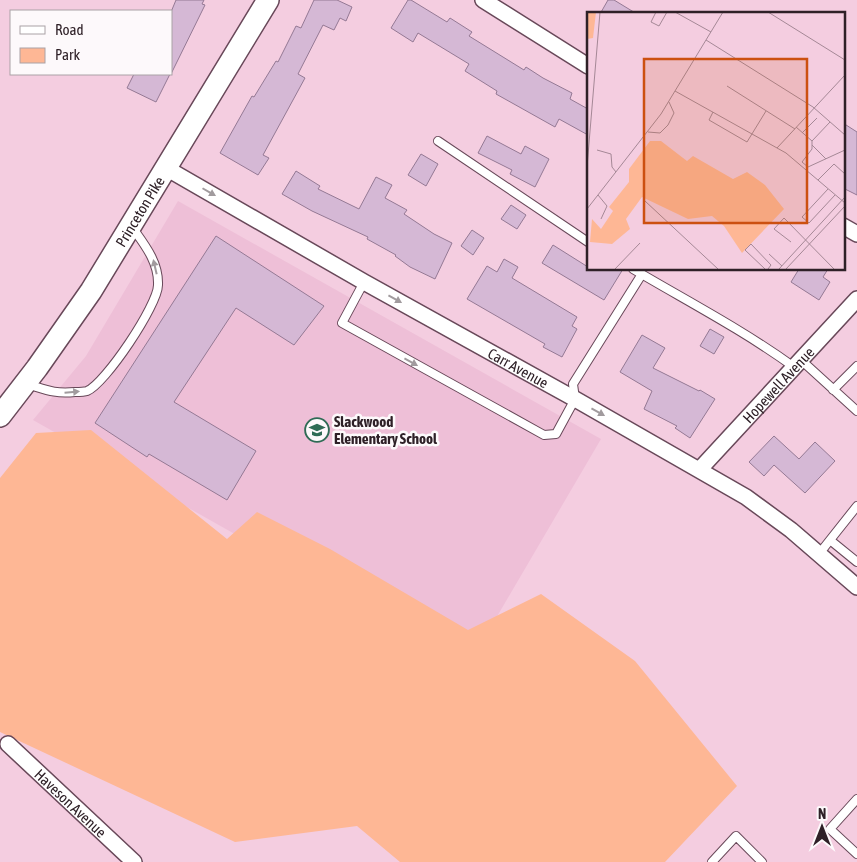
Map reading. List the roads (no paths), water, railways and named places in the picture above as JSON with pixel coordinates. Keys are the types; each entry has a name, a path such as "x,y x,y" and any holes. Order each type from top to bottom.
{"main road":[{"name":"Princeton Pike","path":"0,416 91,291 268,0"}],"street":[{"path":"483,0 587,65"},
{"name":"Carr Avenue","path":"166,168 364,282 700,469 746,497 791,530 857,587"},
{"path":"844,227 857,234"},
{"name":"Hopewell Avenue","path":"700,469 857,299"},
{"name":"Haveson Avenue","path":"8,744 134,862"}],"lane":[{"path":"438,142 587,241"},
{"path":"25,384 57,394 86,391 103,378 126,346 149,311 158,286 154,261 131,225"},
{"path":"635,270 724,321 774,353 797,364 833,390 857,411"},
{"path":"364,282 342,323 544,436 556,434 575,399 573,384 642,274"},
{"path":"833,390 857,366"},
{"path":"819,554 857,506"},
{"path":"830,540 857,562"},
{"path":"857,799 830,829 857,854"},
{"path":"712,862 736,836 762,862"}],"place":[{"name":"Slackwood Elementary School","path":"317,430"}]}
